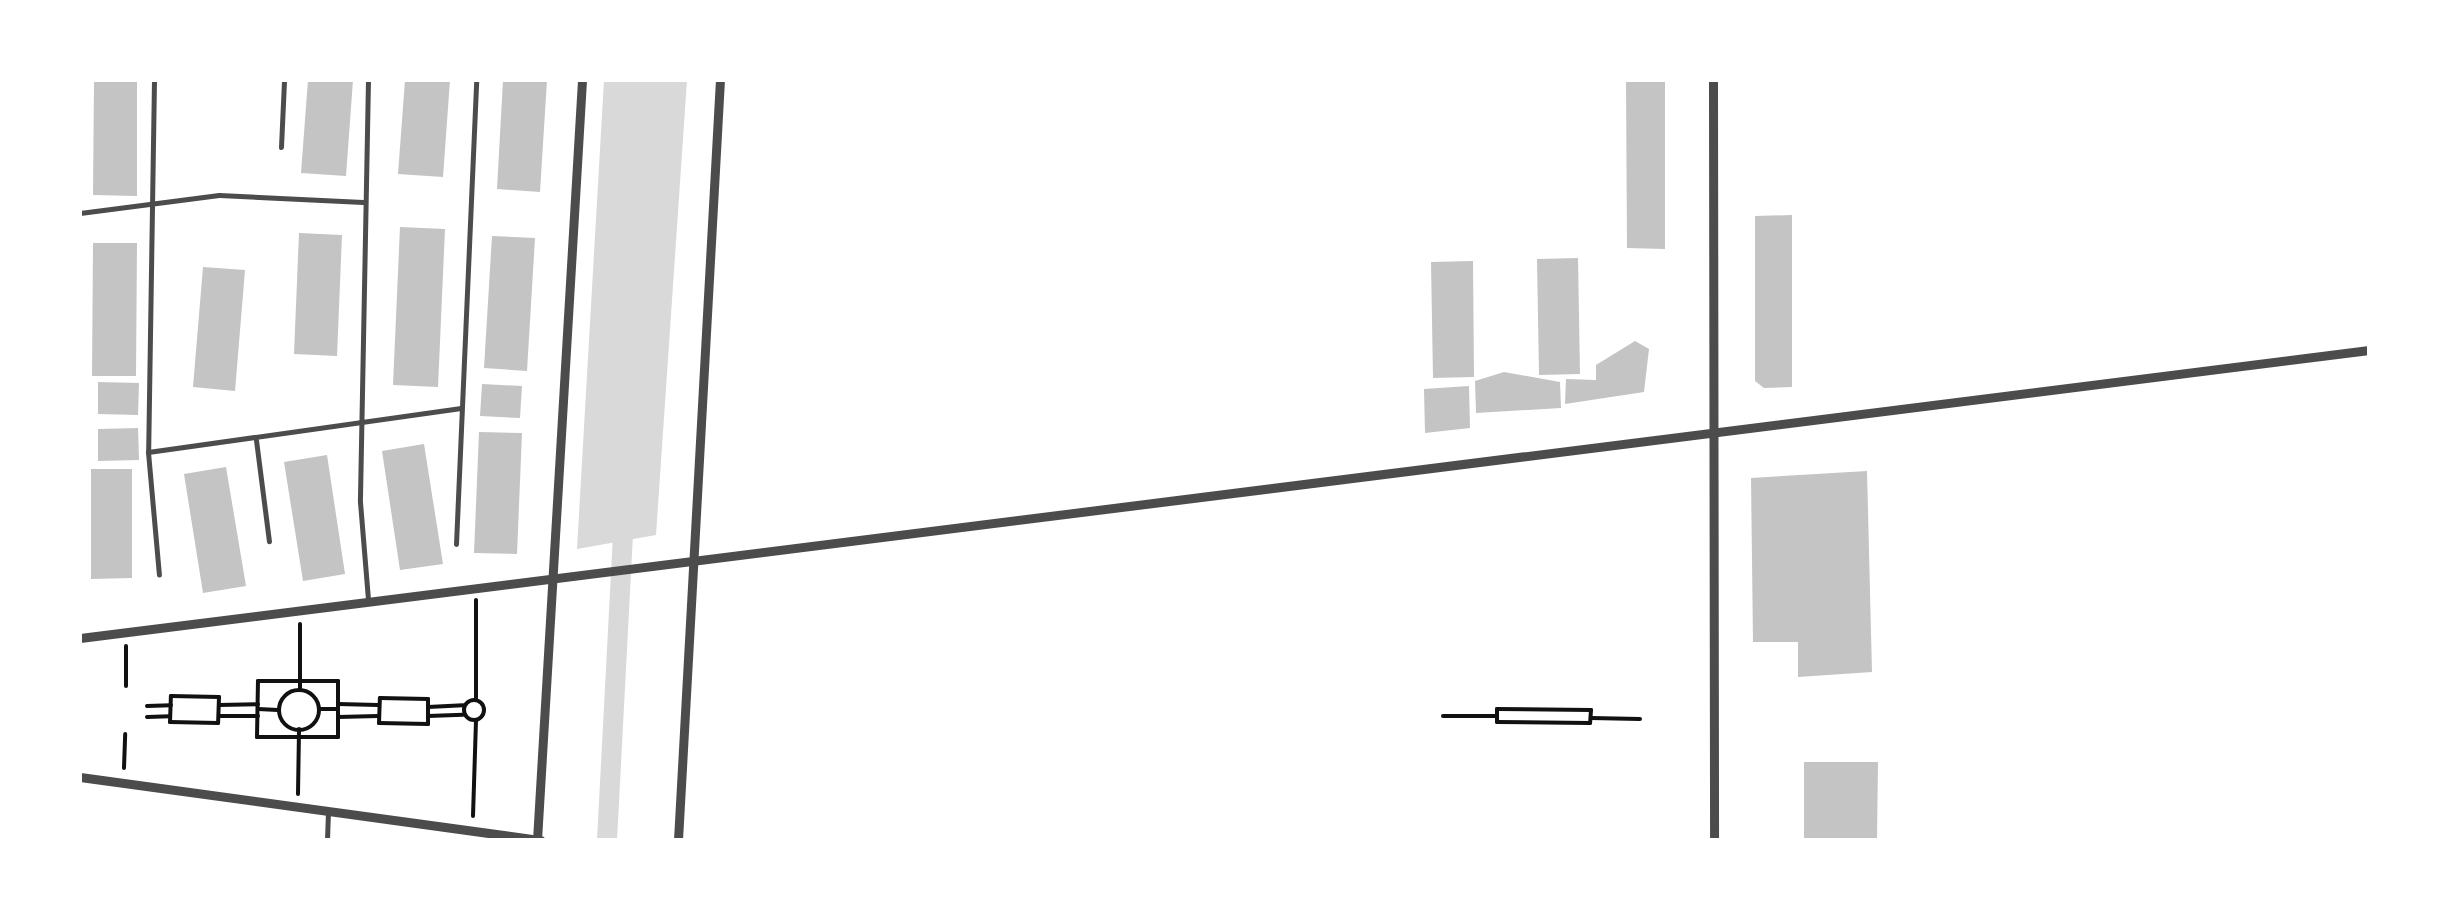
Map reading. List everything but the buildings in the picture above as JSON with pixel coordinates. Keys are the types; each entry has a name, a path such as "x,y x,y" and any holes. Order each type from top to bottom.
{"street":[{"path":"80,777 539,840 582,80"},
{"path":"678,840 720,80"},
{"path":"1713,80 1714,840"},
{"path":"80,638 2369,350"}],"lane":[{"path":"154,80 148,452 158,574"},
{"path":"281,147 284,80"},
{"path":"368,80 363,202 366,416 360,502 368,600"},
{"path":"456,544 476,80"},
{"path":"80,213 257,195 363,202"},
{"path":"148,452 256,440 366,416 461,408"},
{"path":"256,440 269,541"},
{"path":"327,840 328,811"}],"path":[{"path":"473,831 476,720 484,710 476,700 476,586"},
{"path":"300,609 300,690 319,709"},
{"path":"126,632 126,686"},
{"path":"258,681 338,682 338,706 338,737 258,737 258,681"},
{"path":"279,710 300,690"},
{"path":"147,716 218,723 219,697 171,696 170,716"},
{"path":"298,807 299,729 319,709 428,699 428,724 380,723 380,705"},
{"path":"428,708 465,705 476,700"},
{"path":"148,706 170,704"},
{"path":"219,705 279,710 299,729"},
{"path":"465,705 465,716"},
{"path":"218,716 258,710"},
{"path":"1497,716 1591,710 1590,718"},
{"path":"338,717 379,716"},
{"path":"428,716 465,716 476,720"},
{"path":"1443,716 1640,719"},
{"path":"124,783 125,734"}],"shaded area":[{"path":"604,80 687,80 656,535 577,549"}],"waterway":[{"path":"607,840 624,517"}]}
